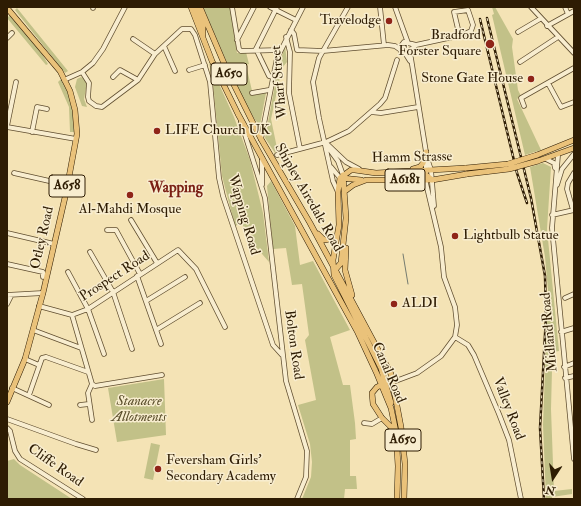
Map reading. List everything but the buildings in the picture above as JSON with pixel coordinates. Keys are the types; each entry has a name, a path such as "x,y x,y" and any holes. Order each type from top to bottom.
{"main road":[{"name":"Shipley Airedale Road","path":"191,7 204,40 238,114 320,266"},
{"path":"196,7 203,26 204,40"},
{"name":"Shipley Airedale Road","path":"200,7 230,76 261,139 310,223 333,268"},
{"name":"A658","path":"7,8 54,63 64,80"},
{"name":"Otley Road","path":"7,402 25,360 43,293 76,139 75,110 70,91 64,80"},
{"path":"261,139 262,157"},
{"name":"Hamm Strasse","path":"342,177 350,170 361,170 376,173 396,172 427,174 432,180 508,169 538,158 574,140"},
{"path":"558,155 566,144"},
{"name":"Hamm Strasse","path":"345,191 353,184 366,180 508,164 538,158 546,159 574,148"},
{"path":"396,172 420,167 426,152"},
{"path":"320,266 333,268 338,238 340,208 338,192 342,177"},
{"name":"A6181","path":"342,177 366,180"},
{"name":"Canal Road","path":"342,177 345,191 345,229 341,263 333,268 385,361 393,382 401,427 405,464 404,499"},
{"path":"310,223 324,240 338,238"},
{"name":"Canal Road","path":"345,229 345,270 347,282 356,307"},
{"name":"Canal Road","path":"320,266 357,331 384,385 396,432 398,466 397,499"},
{"name":"A650","path":"333,268 337,285 381,368 384,385"},
{"path":"393,382 374,389 372,395 375,409 396,432"}],"street":[{"path":"64,80 82,72 100,55 125,7"},
{"path":"232,7 240,51 280,50"},
{"path":"237,40 254,7"},
{"path":"270,7 276,8 296,20"},
{"path":"261,139 269,90 280,50 303,7"},
{"path":"338,192 330,166 313,90 315,70 323,51 348,7"},
{"path":"380,7 384,45"},
{"path":"393,382 417,373 441,356 455,337 457,316 444,277 441,247 435,223 427,174 426,152 411,61 405,43 405,34 395,7"},
{"path":"531,7 540,19 574,52"},
{"path":"565,7 568,14"},
{"path":"256,50 276,8"},
{"path":"407,51 416,46 469,33 473,25 468,10 454,12 458,29 456,35"},
{"path":"547,26 574,11"},
{"path":"518,32 540,19"},
{"name":"Wapping Road","path":"164,46 182,29 191,29 195,35 210,82 219,178 223,196 273,345 282,355"},
{"path":"290,30 294,34 297,50 323,51 384,45 395,46 407,51"},
{"path":"7,38 12,33"},
{"name":"Wharf Street","path":"286,37 290,52 290,93 300,149"},
{"path":"520,62 558,37"},
{"path":"133,39 155,54"},
{"path":"395,46 405,43 416,46"},
{"path":"405,43 407,51"},
{"path":"82,72 89,83 88,97 92,104 96,106 106,105 138,80 155,54 164,46 175,71"},
{"path":"256,50 269,76 272,77"},
{"path":"277,155 326,144 349,131 385,98 397,60"},
{"path":"189,70 205,65"},
{"path":"524,106 521,98 574,68"},
{"path":"113,77 120,70 138,80"},
{"path":"16,82 7,126 32,132 76,139"},
{"path":"548,82 560,107 574,102"},
{"path":"252,93 269,90"},
{"path":"32,132 37,107 48,109"},
{"path":"371,112 382,113 418,107"},
{"name":"Bolton Road","path":"238,114 262,190"},
{"path":"326,144 346,162 361,170"},
{"path":"326,144 338,161 342,177"},
{"name":"Midland Road","path":"553,203 562,169 574,154"},
{"name":"Midland Road","path":"558,155 552,215 565,378 572,410 574,458"},
{"name":"Bolton Road","path":"262,157 262,190 282,355 286,381 307,451 306,477 297,499"},
{"path":"546,159 554,164 556,170"},
{"path":"330,166 342,177"},
{"path":"14,172 67,185"},
{"path":"552,215 573,210 567,189 568,183 574,173"},
{"path":"427,174 432,180 435,223"},
{"path":"131,220 157,263"},
{"path":"107,230 116,230 139,275 146,301 161,344"},
{"path":"7,233 54,244"},
{"name":"Prospect Road","path":"39,306 72,315 88,309 178,250 196,269 225,327"},
{"path":"90,252 113,292 132,349"},
{"path":"7,264 43,272 43,277"},
{"path":"68,272 88,309 104,354"},
{"path":"146,301 184,277"},
{"path":"7,304 9,296 43,293"},
{"path":"564,298 574,294"},
{"path":"156,330 200,303"},
{"path":"72,315 92,384 88,393 92,420"},
{"path":"561,332 574,328"},
{"path":"33,330 81,348"},
{"name":"Valley Road","path":"455,337 468,345 474,354 499,414 509,440 521,499"},
{"path":"29,395 42,358 46,357 88,372"},
{"path":"25,360 39,365"},
{"path":"564,367 574,363"},
{"path":"92,384 95,386 162,375"},
{"path":"565,378 574,376"},
{"path":"12,388 49,405"},
{"path":"80,405 89,404"},
{"path":"364,423 372,424 382,418"},
{"path":"7,419 96,450"},
{"name":"Cliffe Road","path":"7,428 10,431 20,459 82,499"}],"green space":[{"path":"203,7 230,7 237,53 246,52 249,64 246,65 253,95 266,93 260,125 255,120 241,95"},
{"path":"492,7 495,7 513,39 512,47 518,90 521,96 517,99 541,150 525,155 492,15 494,14"},
{"path":"17,8 68,71 65,73 15,10"},
{"path":"10,15 41,52 48,64 46,65 7,18"},
{"path":"285,46 287,62 282,68 271,119 277,148 275,153 265,138 278,69"},
{"path":"209,62 234,117 250,160 263,213 269,262 256,247 248,227 244,228 242,223 235,226 222,176 213,84"},
{"path":"81,77 87,83 84,99 87,107 82,106 75,87 77,79"},
{"path":"61,79 68,92 73,111 74,132 70,132 69,107 58,82"},
{"path":"543,163 551,167 547,229 559,351 554,352 552,370 551,409 554,491 572,489 572,494 552,497 552,499 546,498 543,425 548,290 545,257 530,167"},
{"path":"271,181 295,226 300,265 313,261 350,330 330,337 343,385 350,385 355,423 356,439 350,440 350,476 356,476 357,489 345,489 344,499 302,499 311,477 312,462 310,444 298,405 316,400 305,340 309,335 302,284 292,285 286,248 273,249 267,186"},
{"name":"Stanacre Allotments","path":"164,379 166,435 117,442 108,388"},
{"path":"151,443 160,445 153,480 144,478"},
{"path":"14,459 20,465 72,499 7,499 7,461"}],"waterway":[{"path":"403,254 408,284"}],"railway":[{"path":"487,18 531,198 545,276 546,316 540,428 544,499"},
{"path":"480,19 517,173 527,203"}],"place":[{"name":"Travelodge","path":"389,21"},
{"name":"Bradford Forster Square","path":"490,44"},
{"name":"Stone Gate House","path":"531,79"},
{"name":"LIFE Church UK","path":"157,131"},
{"name":"Al‐Mahdi Mosque","path":"130,195"},
{"name":"Lightbulb Statue","path":"455,236"},
{"name":"ALDI","path":"394,304"},
{"name":"Feversham Girls' Secondary Academy","path":"158,469"}],"district":[{"name":"Wapping","path":"176,189"}]}
